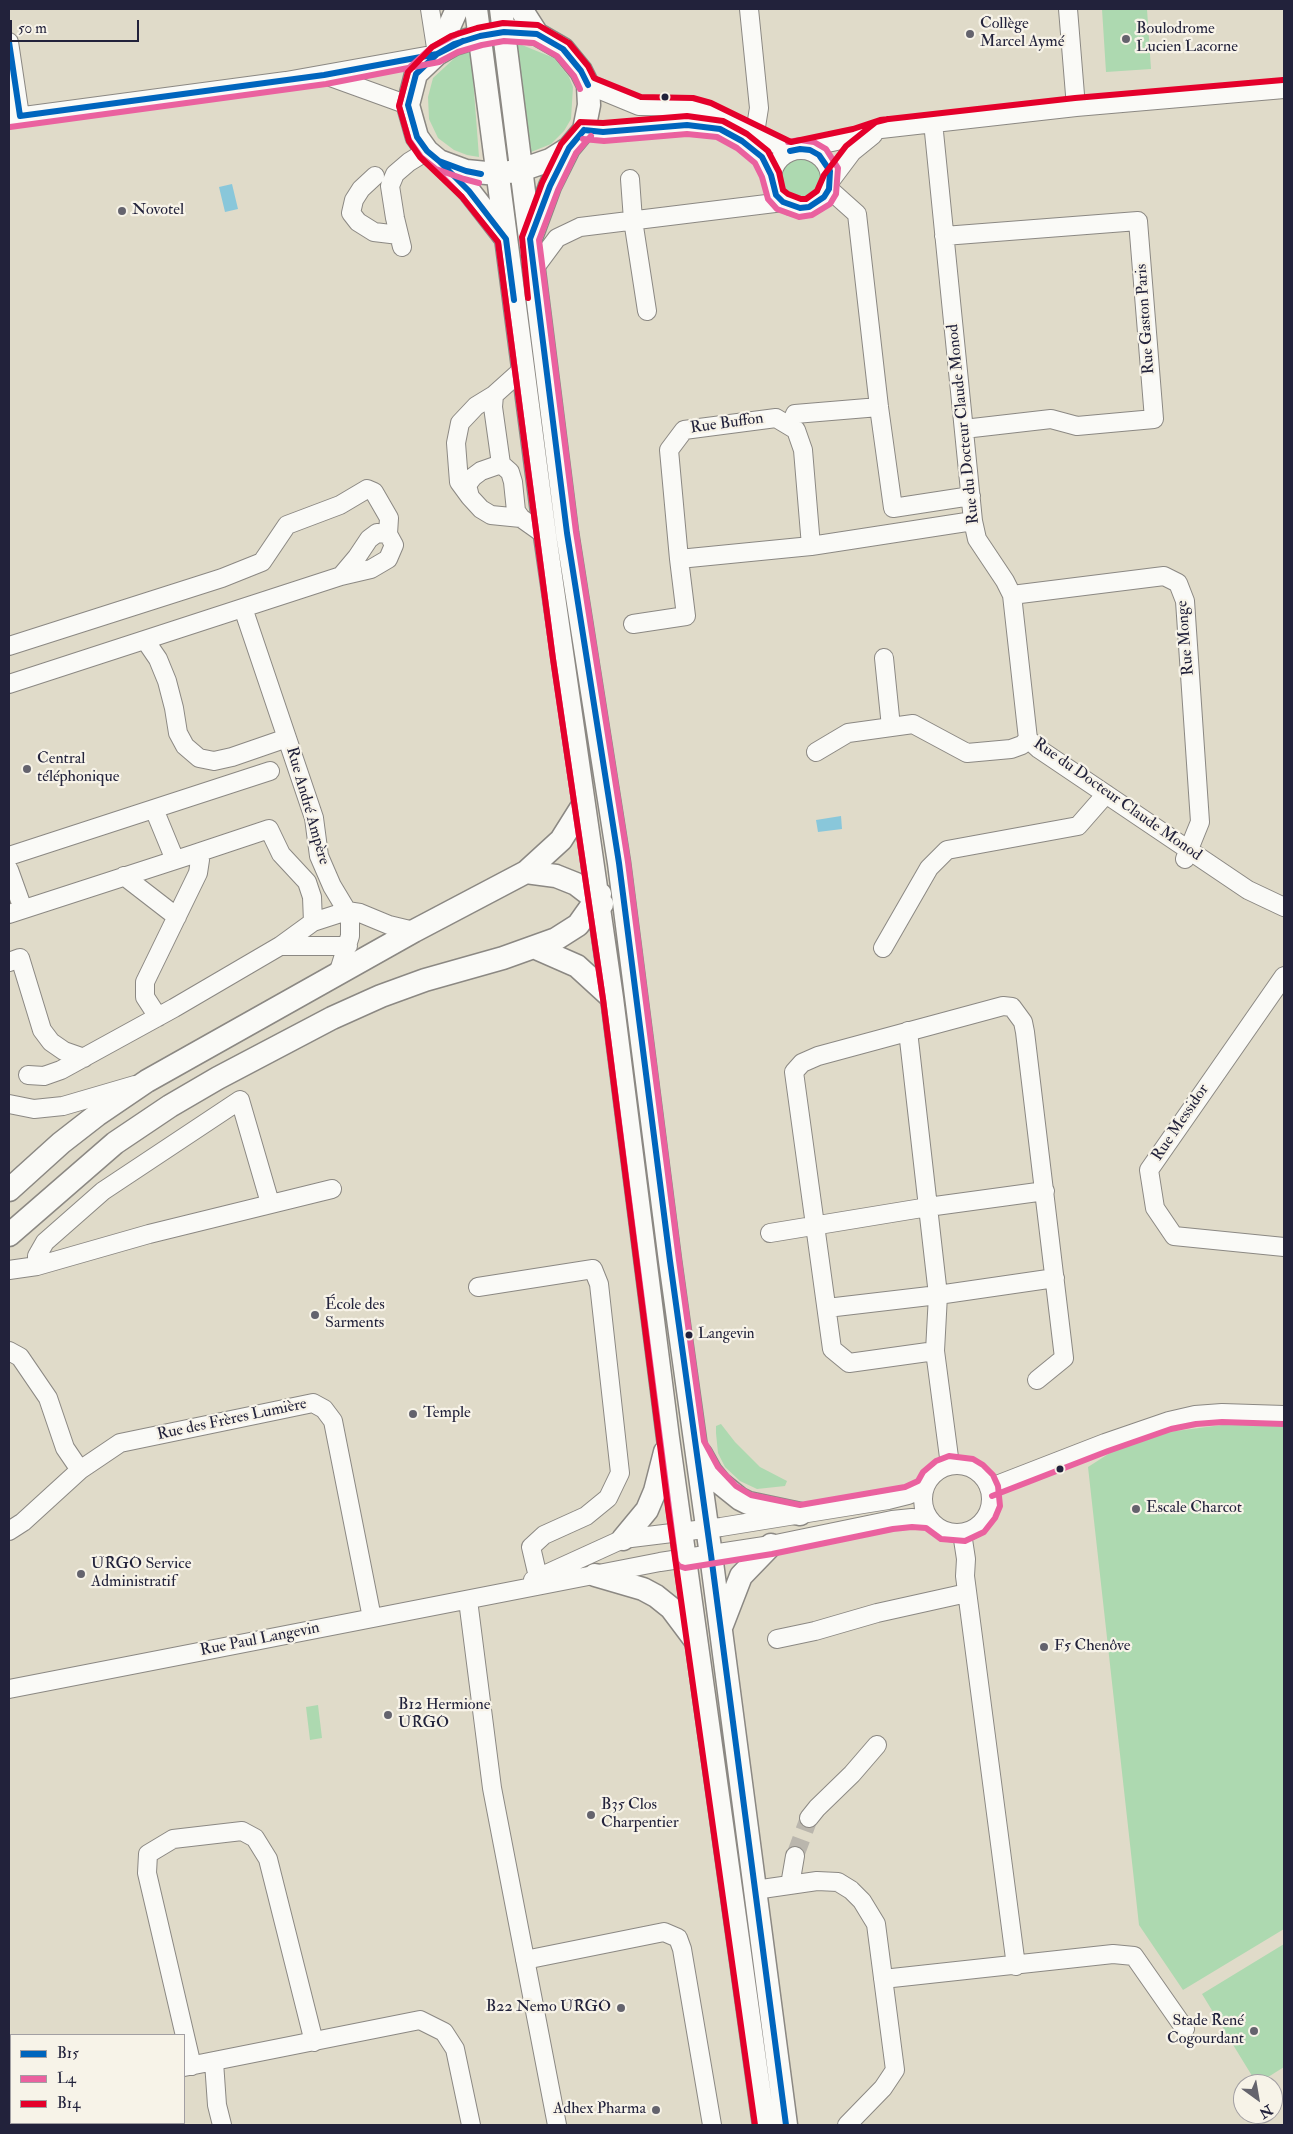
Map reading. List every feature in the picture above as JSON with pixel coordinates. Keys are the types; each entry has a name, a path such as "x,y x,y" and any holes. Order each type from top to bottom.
{"main road":[{"path":"437,54 457,9"},
{"path":"476,9 545,535 612,998 684,1559 764,2125"},
{"path":"500,9 567,533 619,863 786,2125"},
{"path":"521,9 537,34"},
{"path":"506,238 469,191 433,156 417,137 408,105 416,74 437,54 454,44 480,36 504,32 537,34 563,49 581,71 588,86 588,105 584,130 569,148 547,191 530,239"},
{"path":"433,156 466,171 497,174 521,170 550,160 569,148"},
{"path":"9,1190 75,1132 147,1081 414,931 526,872 561,840 583,805"},
{"path":"9,1235 115,1143 170,1106 218,1078 332,1018 381,996 425,980 536,948 572,930 589,913 619,863"},
{"path":"526,872 563,878 576,884 597,900 627,928"},
{"path":"536,948 578,966 612,998"},
{"path":"623,1539 647,1510 655,1491 668,1438"},
{"path":"696,1444 711,1472 732,1493 748,1503 800,1514"},
{"path":"721,1628 734,1590 742,1576 771,1545"},
{"path":"594,1575 643,1589 656,1596 671,1608 696,1641"}],"street":[{"path":"9,42 15,117 324,75 437,54 430,9"},
{"path":"749,9 758,108 755,133"},
{"path":"1068,9 1076,107"},
{"path":"324,75 408,105"},
{"path":"588,86 639,106 692,107 708,111 795,150 810,150 819,155 826,163 830,185 857,214 879,407 893,508 971,496"},
{"path":"772,175 777,161 795,150 855,137 881,129 1076,107 1284,89"},
{"name":"Rue du Docteur Claude Monod","path":"932,122 974,522 978,539 1012,595 1028,739 1039,749 1106,794 1188,855 1248,890 1284,906"},
{"path":"584,130 603,132 687,125 720,129 753,148 762,157 772,175 774,190 783,202"},
{"path":"534,269 557,238 580,227 783,202 800,208 809,207 824,197 852,152 881,129"},
{"path":"390,186 371,171 354,200 351,213 358,222 374,232 401,241 390,186 395,174 409,162 433,156"},
{"path":"630,179 647,311"},
{"name":"Rue Gaston Paris","path":"944,236 1138,221 1161,422 1077,426 1051,419 964,429"},
{"path":"521,518 491,515 480,509 459,482 456,443 460,424 476,406 494,395 523,369"},
{"path":"494,395 493,407 501,464 510,472 514,482 516,511 521,518 545,535"},
{"path":"811,546 803,450 796,430 790,426 795,414 879,407"},
{"name":"Rue Buffon","path":"633,624 686,616 669,450 684,430 776,418 790,426"},
{"path":"470,497 467,485 473,477 481,471 501,464"},
{"path":"9,646 222,578 262,562 288,525 340,505 367,489 374,492 390,518 388,534 394,545 388,559 371,569 341,576 9,684"},
{"path":"679,559 811,546 974,522"},
{"path":"341,576 369,539 377,533 388,534"},
{"name":"Rue Monge","path":"1012,595 1164,576 1178,583 1185,600 1200,822 1188,855"},
{"name":"Rue André Ampère","path":"243,608 314,818 320,856 332,886 347,911 350,922 348,946 338,974"},
{"path":"145,640 158,659 167,681 178,733 185,746 200,758 214,761 232,757 287,738"},
{"path":"884,658 891,727"},
{"path":"816,752 848,733 913,724 967,753 1011,749 1022,745 1028,739"},
{"path":"9,856 270,771"},
{"path":"883,948 929,868 947,850 1078,826 1106,794"},
{"path":"154,809 175,860"},
{"path":"9,870 16,912 269,829 281,854 307,882 312,897 313,922"},
{"path":"158,1017 145,997 145,982 198,873 200,860 194,854"},
{"path":"124,876 176,917"},
{"path":"28,1075 44,1076 61,1070 84,1058 280,946 313,922 347,911 360,913 389,925 414,931"},
{"path":"280,946 348,946"},
{"path":"9,962 20,958 42,1030 50,1042 64,1051 84,1058"},
{"name":"Rue Messidor","path":"1284,976 1149,1170 1155,1208 1174,1236 1284,1247"},
{"path":"935,1351 849,1363 832,1349 794,1072 802,1062 818,1056 1003,1006 1012,1008 1019,1014 1025,1032 1064,1358 1038,1380"},
{"path":"908,1031 938,1295 935,1351 950,1465"},
{"path":"9,1104 34,1109 63,1106 147,1081"},
{"path":"37,1266 38,1256 45,1242 103,1191 240,1100 270,1203"},
{"path":"9,1270 37,1266 270,1203 332,1189"},
{"path":"770,1233 928,1207 1045,1191"},
{"path":"478,1287 593,1269 598,1284 620,1473 608,1498 586,1516 544,1535 531,1548 538,1578"},
{"path":"827,1308 938,1295 1055,1278"},
{"path":"9,1352 20,1357 48,1398 65,1448 80,1470 23,1522 9,1531"},
{"name":"Rue des Frères Lumière","path":"80,1470 120,1444 313,1403 324,1409 333,1421 372,1618"},
{"path":"989,1488 1169,1420 1195,1414 1284,1414"},
{"path":"960,1464 978,1472 989,1488 991,1505 984,1520 978,1526 962,1533 944,1531 929,1520 924,1510 922,1499 924,1488 929,1478 938,1470 950,1465 960,1464"},
{"name":"Rue Paul Langevin","path":"511,1590 623,1539 681,1532 888,1500 908,1495 924,1488"},
{"name":"Rue Paul Langevin","path":"9,1689 511,1590 771,1545 892,1520 912,1518 929,1520"},
{"path":"962,1533 966,1559 967,1593 1016,1966"},
{"path":"777,1639 815,1631 877,1612 967,1593"},
{"path":"468,1600 492,1788 557,2125"},
{"path":"809,1818 877,1746"},
{"path":"181,2034 147,1873 148,1854 173,1839 242,1831 255,1838 268,1859 314,2042"},
{"path":"790,1885 795,1856"},
{"path":"755,1890 817,1881 838,1882 851,1890 862,1901 876,1924 895,2070 883,2088 847,2125"},
{"path":"525,1960 664,1932 678,1938 682,1949 712,2125"},
{"path":"883,1979 1113,1954 1134,1956 1185,2029"},
{"path":"185,2053 188,2067 420,2020 444,2032 455,2049 471,2125"},
{"path":"214,2062 217,2105 222,2125"}],"green space":[{"name":"Boulodrome Lucien Lacorne","path":"1102,9 1147,9 1151,69 1106,72"},
{"path":"517,43 554,58 569,77 573,87 571,119 564,131 551,144 531,152"},
{"path":"471,52 479,157 454,150 438,138 429,119 428,97 433,78 458,55"},
{"path":"801,159 815,165 821,179 815,193 801,199 787,193 781,179 787,165"},
{"path":"1237,1423 1284,1425 1284,1929 1183,1990 1139,1925 1088,1467 1113,1451 1161,1433"},
{"path":"721,1424 735,1442 760,1467 787,1481 785,1486 757,1489 740,1481 725,1467 718,1453 716,1433 716,1426"},
{"path":"318,1705 322,1738 310,1740 306,1707"},
{"name":"Stade René Cogourdant","path":"1284,1944 1284,2067 1273,2074 1251,2074 1202,1994"}],"water":[{"path":"232,184 238,209 225,212 219,187"},
{"path":"841,816 842,829 818,832 816,820"}],"tunnel":[{"path":"795,1856 809,1818"}],"transit line":[{"name":"B14","path":"755,2125 668,1508 603,999 553,659 498,242 462,197 420,157 409,141 399,106 408,72 432,47 451,36 503,23 538,25 569,43 588,66 594,78 641,97 693,98 711,103 791,142 853,129 880,120 1075,98 1283,80"},
{"name":"B15","path":"20,116 324,75 437,54 454,44 480,36 504,32 537,34 563,49 581,71 588,85"},
{"name":"L4","path":"459,33 432,47 409,68 399,106 409,140 421,157 436,169 479,183"},
{"name":"B15","path":"463,41 437,54 416,74 408,105 417,137 427,151 439,161 466,171 481,174"},
{"name":"L4","path":"10,127 326,84 439,62 458,52 504,41 534,43 557,56 574,76 580,89"},
{"name":"B15","path":"9,42 20,116"},
{"name":"B14","path":"528,298 522,237 542,183 561,144 580,122 603,123 687,116 723,121 747,134 768,151 779,172 783,190 788,194 806,199 817,191 824,175 846,146 876,122 888,119"},
{"name":"B15","path":"584,130 603,132 687,125 720,129 742,141 762,157 771,175 776,195 783,202 800,208 809,207 824,197 829,189 830,171 819,155 810,150 790,151"},
{"name":"B15","path":"584,130 569,148 550,186 530,239 567,533 619,863 670,1261 711,1555 786,2125"},
{"name":"L4","path":"583,139 604,141 687,134 717,137 737,148 755,163 762,177 768,199 777,209 799,217 812,215 830,204 836,194 838,168 826,149 814,142 800,140 788,142"},
{"name":"L4","path":"433,167 462,197 498,242 553,659 603,999 676,1562 679,1566 685,1568 772,1554 893,1529 912,1527 926,1528 941,1539 965,1541 984,1532 995,1518 1000,1506 998,1486 993,1475 983,1465 973,1459 949,1456 936,1461 923,1472 918,1481 905,1487 800,1505 751,1495 736,1486 718,1467 704,1441 628,862 576,532 539,240 558,190 576,153 591,136"},
{"name":"B15","path":"439,161 469,191 506,239 514,300"},
{"name":"L4","path":"992,1496 1171,1429 1196,1424 1222,1422 1284,1424"}],"place":[{"name":"Collège Marcel Aymé","path":"970,34"},
{"name":"Boulodrome Lucien Lacorne","path":"1126,39"},
{"name":"Novotel","path":"122,211"},
{"name":"Central téléphonique","path":"27,769"},
{"name":"École des Sarments","path":"315,1315"},
{"name":"Langevin","path":"689,1335"},
{"name":"Temple","path":"413,1414"},
{"name":"Escale Charcot","path":"1136,1509"},
{"name":"URGO Service Administratif","path":"81,1574"},
{"name":"F5 Chenôve","path":"1044,1647"},
{"name":"B12 Hermione URGO","path":"388,1715"},
{"name":"B35 Clos Charpentier","path":"591,1815"},
{"name":"B22 Nemo URGO","path":"621,2008"},
{"name":"Stade René Cogourdant","path":"1254,2031"},
{"name":"Adhex Pharma","path":"656,2110"}]}
